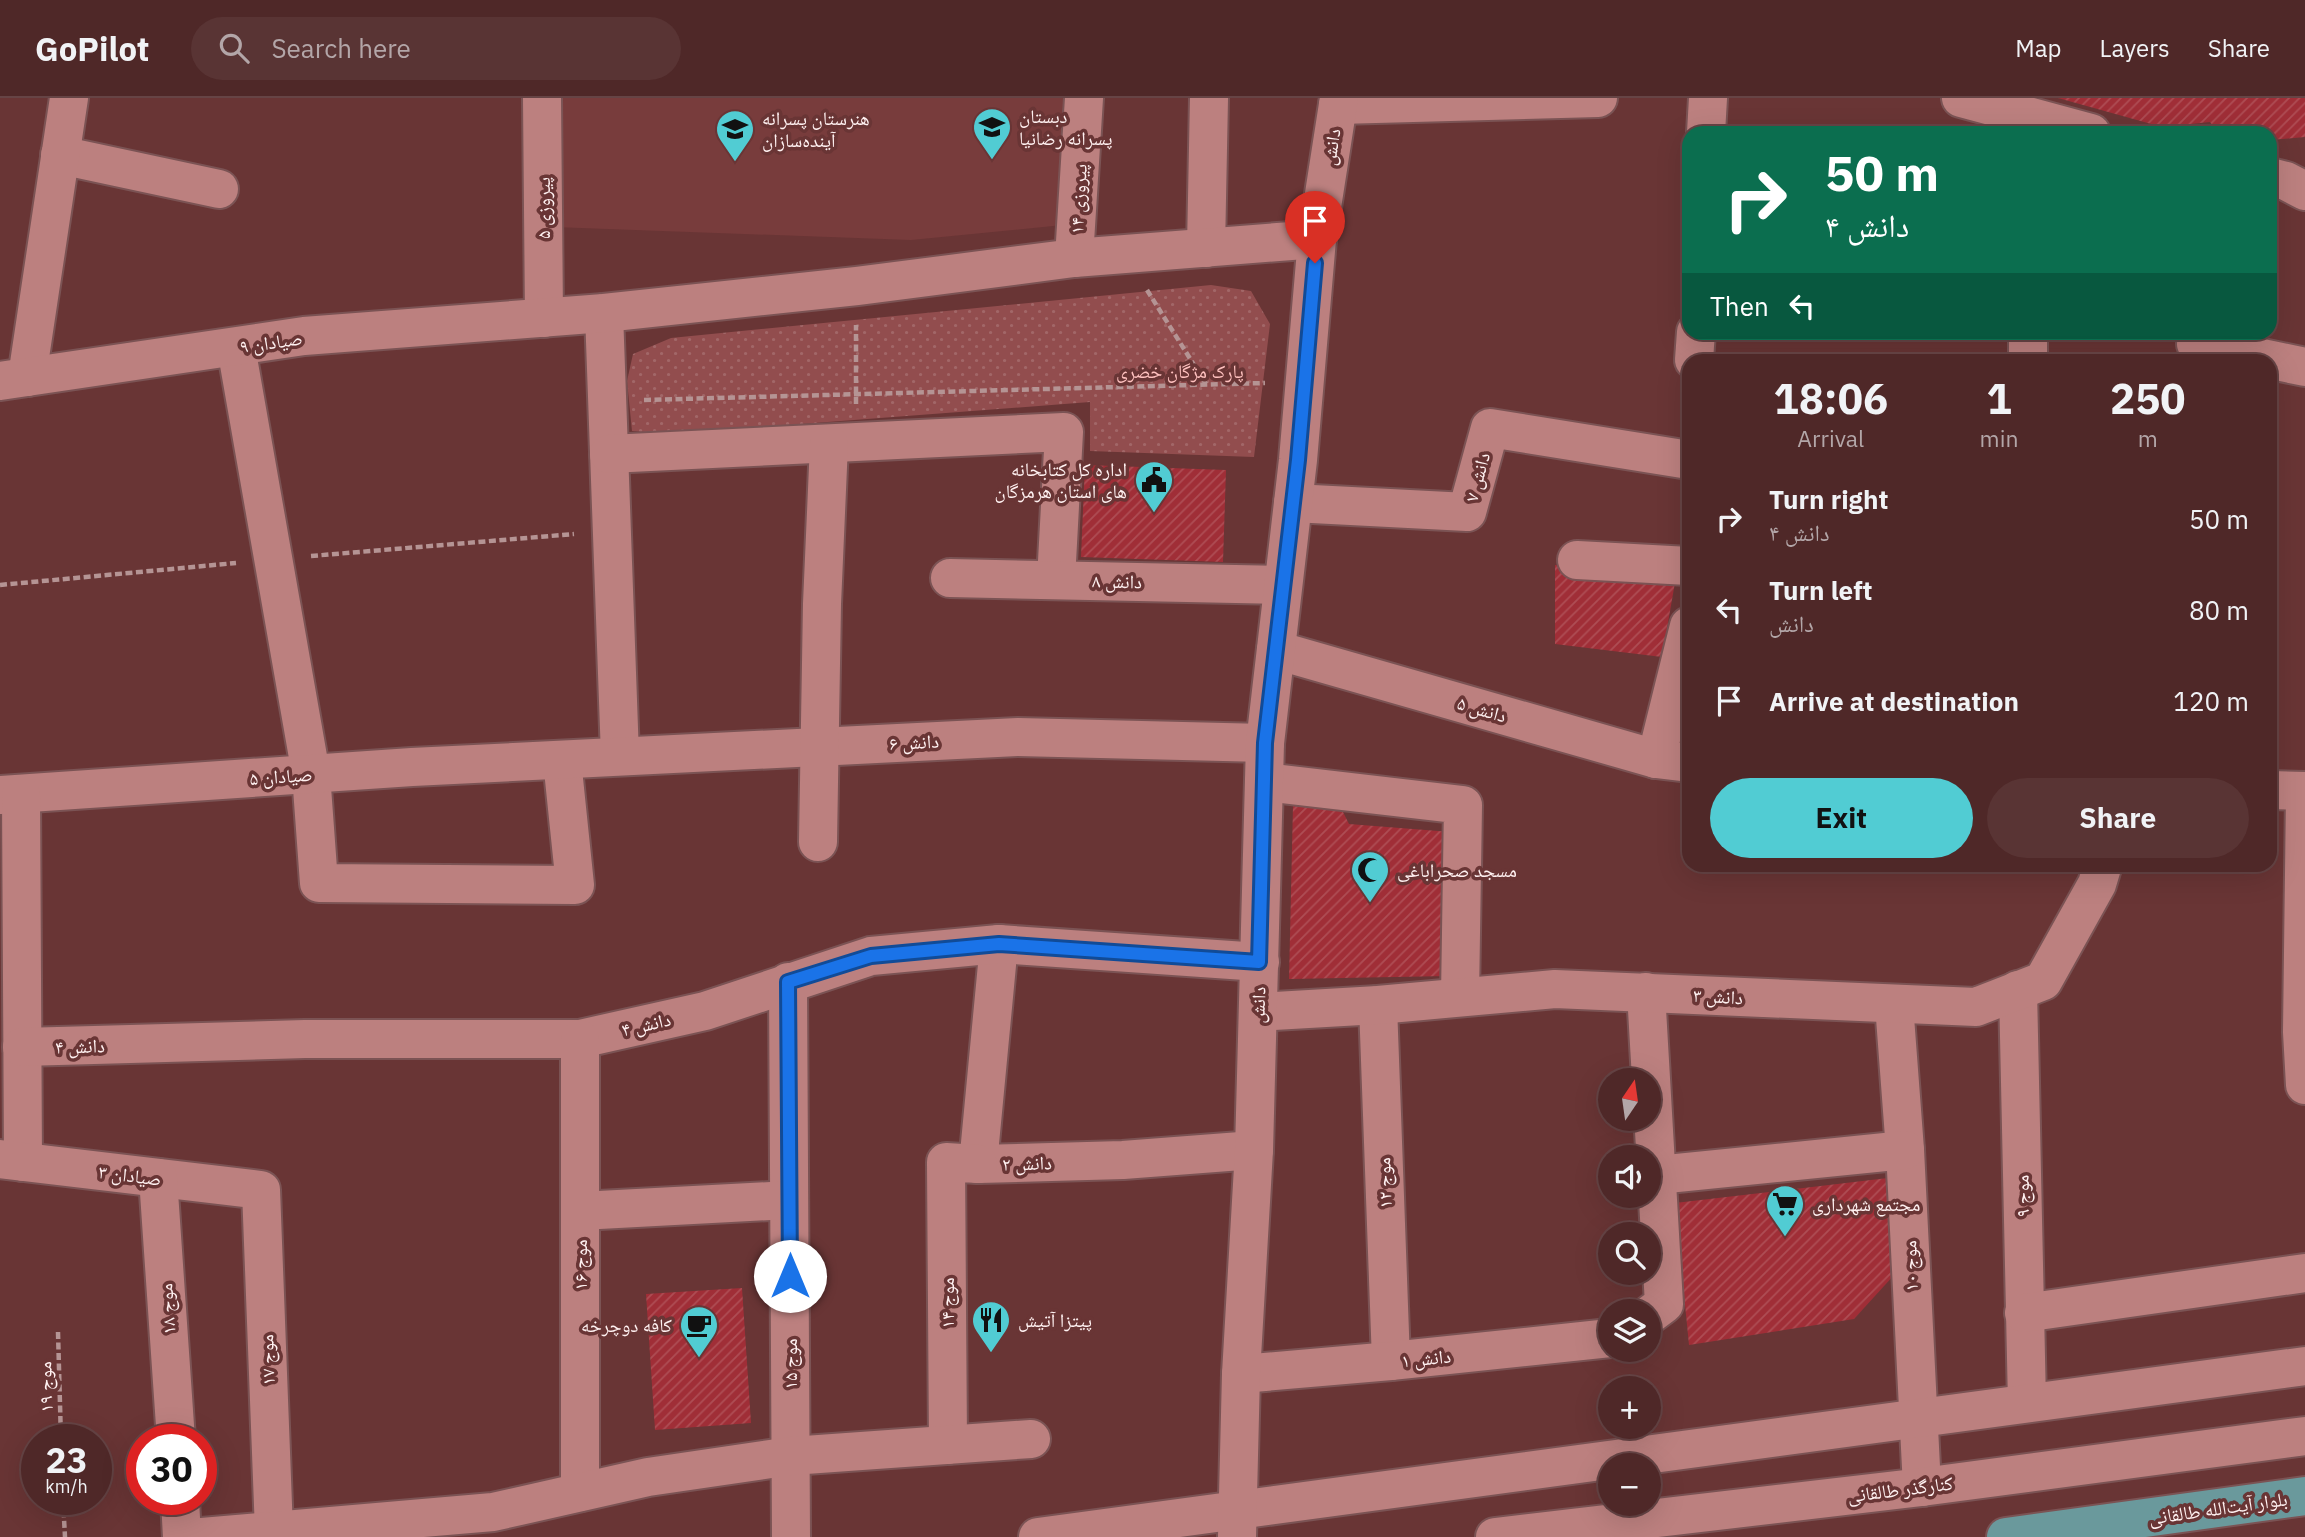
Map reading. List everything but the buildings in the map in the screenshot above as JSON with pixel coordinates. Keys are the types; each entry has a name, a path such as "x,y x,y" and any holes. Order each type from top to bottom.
{"main road":[{"name":"بلوار آیت‌الله طالقانی","path":"2006,1537 2305,1496"}],"street":[{"path":"13,379 60,155 69,98"},
{"name":"پیروزی ۵","path":"542,98 544,318"},
{"name":"پیروزی ۱۴","path":"1074,258 1084,98"},
{"path":"1206,248 1209,98"},
{"path":"1338,102 1598,98"},
{"path":"1706,126 1708,98"},
{"path":"1961,98 2055,126"},
{"name":"دانش","path":"1237,1524 1241,1374 1254,1150 1265,743 1293,503 1317,239 1338,102"},
{"path":"60,155 219,189"},
{"path":"2277,179 2305,191"},
{"name":"صیادان ۹","path":"13,379 304,336 604,313 856,286 1074,258 1317,239"},
{"path":"604,313 620,756"},
{"path":"2197,340 2196,344 2243,354"},
{"path":"236,347 311,774 319,883 575,885 562,760"},
{"path":"2277,361 2305,367"},
{"name":"دانش ۷","path":"1293,503 1467,512 1490,428 1682,459"},
{"path":"609,454 1064,432 1056,580"},
{"path":"818,842 819,747 842,443"},
{"path":"1577,559 1682,566"},
{"name":"دانش ۸","path":"950,578 1283,585"},
{"name":"دانش ۵","path":"1276,650 1672,760"},
{"path":"1672,760 1682,681"},
{"name":"دانش ۶","path":"562,760 1018,737 1265,743"},
{"name":"صیادان ۵","path":"10,795 562,760"},
{"path":"1264,782 1463,805 1460,998"},
{"path":"2277,790 2305,792 2302,1032 2305,1085"},
{"path":"10,795 22,1047 11,1161"},
{"name":"دانش ۳","path":"1258,1012 1378,1005 1555,989 1976,1007 2043,981 2097,884 2101,872"},
{"name":"دانش ۴","path":"22,1047 305,1039 580,1039 705,1011 871,956 999,944 1259,962"},
{"name":"دانش ۲","path":"999,944 962,1163 1123,1160 1254,1150"},
{"name":"موج ۱۵","path":"788,982 791,1537"},
{"name":"موج ۹","path":"2018,990 2027,1403"},
{"path":"1646,992 1655,1145"},
{"name":"موج ۱۰","path":"1894,1004 1905,1150 1922,1486"},
{"name":"موج ۱۲","path":"1378,1005 1391,1361"},
{"name":"موج ۱۶","path":"580,1039 580,1492"},
{"path":"1661,1175 1905,1150"},
{"name":"صیادان ۳","path":"11,1161 261,1190"},
{"name":"موج ۱۴","path":"948,1444 962,1163"},
{"name":"موج ۱۸","path":"158,1178 175,1424"},
{"name":"موج ۱۷","path":"261,1190 274,1531"},
{"path":"580,1212 789,1200"},
{"path":"1659,1208 1664,1304 1661,1306"},
{"path":"2024,1313 2305,1273"},
{"name":"دانش ۱","path":"1241,1374 1598,1339"},
{"path":"1038,1537 1237,1524 1919,1417 2305,1366"},
{"name":"کنارگذر طالقانی","path":"1495,1537 1922,1486 2305,1436"},
{"path":"202,1537 493,1512 648,1477 790,1455 1031,1439"},
{"path":"181,1515 182,1537"}],"path":[{"path":"1124,254 1206,384"},
{"path":"842,443 856,394 856,286"},
{"path":"641,387 643,400 1304,382"},
{"name":"موج ۱۹","path":"58,1332 61,1424"},
{"path":"64,1515 65,1537"}],"shaded area":[{"name":"هنرستان پسرانه آینده‌سازان","path":"553,98 1071,98 1063,225 911,240 554,227"}],"green space":[{"name":"پارک مژگان خضری","path":"1211,285 1251,291 1270,324 1254,457 1090,451 1090,402 670,434 632,431 627,381 633,354 671,338"}],"place":[{"name":"دبستان پسرانه رضانیا","path":"992,161"},
{"name":"هنرستان پسرانه آینده‌سازان","path":"735,163"},
{"name":"اداره کل کتابخانه های استان هرمزگان","path":"1154,514"},
{"name":"مسجد صحراباغی","path":"1370,904"},
{"name":"مجتمع شهرداری","path":"1785,1238"},
{"name":"پیتزا آتیش","path":"991,1354"},
{"name":"کافه دوچرخه","path":"699,1359"}],"route":[{"path":"790,1276 788,982 871,956 999,944 1259,962 1265,743 1298,460 1315,263"}]}
